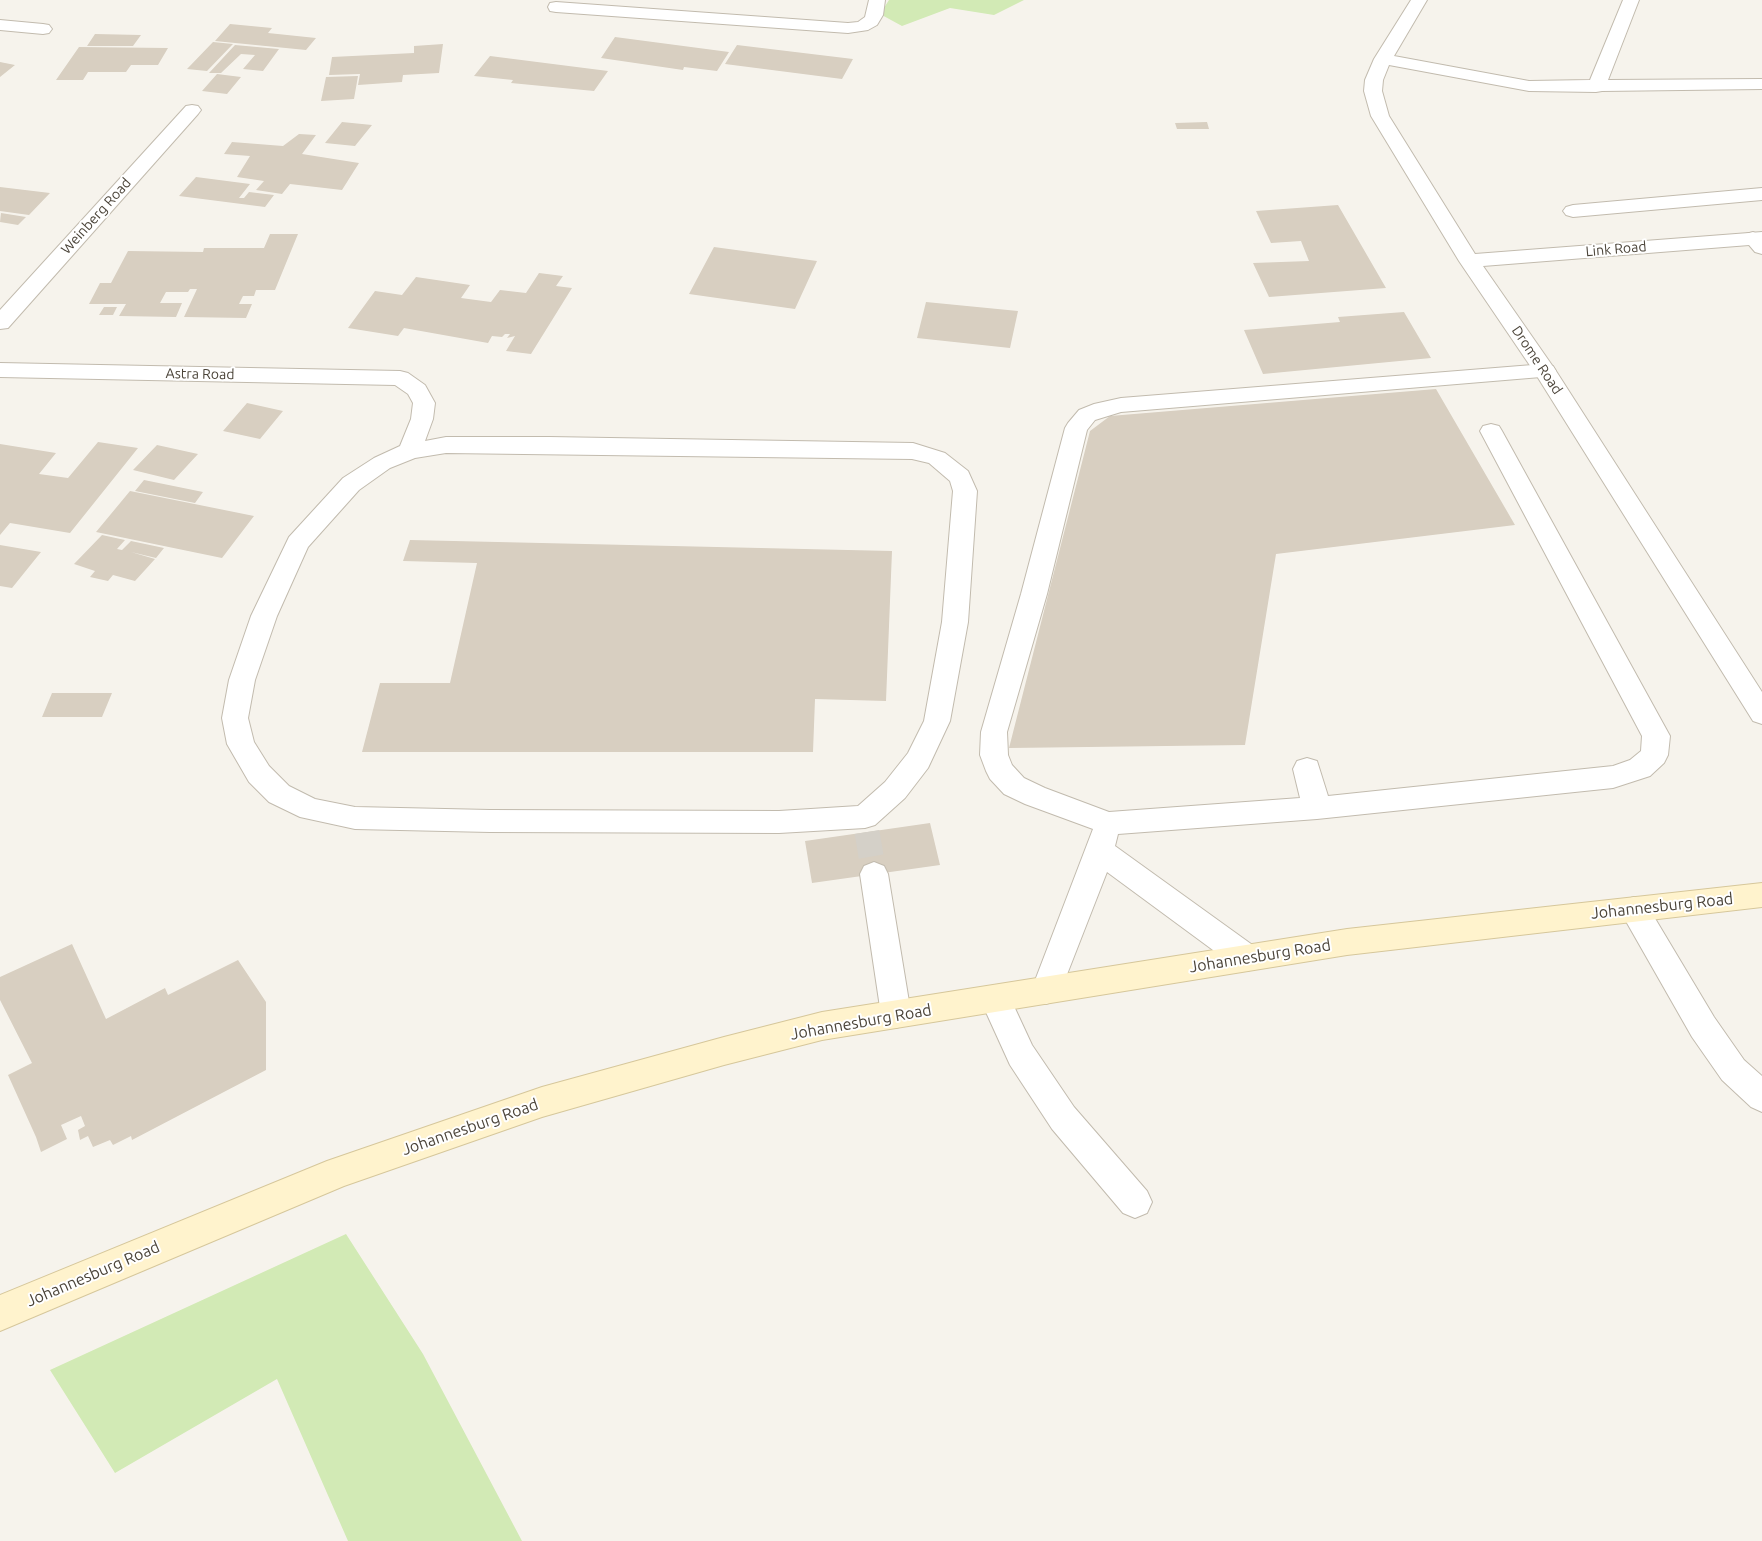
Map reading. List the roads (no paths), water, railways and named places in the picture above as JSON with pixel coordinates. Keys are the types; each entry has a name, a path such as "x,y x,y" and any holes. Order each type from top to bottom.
{"main road":[{"name":"Johannesburg Road","path":"0,1313 339,1172 542,1102 724,1051 822,1026 1347,942 1762,894"}],"street":[{"path":"556,7 848,28 862,26 871,21 875,15 877,0"},
{"name":"Drome Road","path":"1419,0 1383,60 1374,80 1373,91 1380,116 1470,261 1545,371 1762,714"},
{"path":"1596,87 1631,0"},
{"path":"0,25 44,29"},
{"path":"1383,60 1507,84 1549,87 1762,84"},
{"name":"Weinberg Road","path":"0,323 192,110"},
{"path":"1573,211 1754,195 1762,213"},
{"name":"Link Road","path":"1470,261 1759,242"},
{"name":"Astra Road","path":"0,370 400,378 417,390 424,403 422,420 410,451"},
{"path":"1491,431 1656,736 1654,755 1640,768 1613,777 1317,808 1108,823 1034,796 1014,786 1000,771 994,755 994,732 1034,594 1076,428 1087,415 1102,409 1121,405 1545,371"},
{"path":"446,445 548,445 913,451 937,458 960,477 965,491 955,622 937,721 918,760 866,824 356,818 310,809 279,794 259,774 241,744 235,718 242,680 264,616 298,543 331,505 351,484 382,463 410,451 446,445"},
{"path":"1307,769 1317,808"},
{"path":"1046,991 1100,851 1108,823"},
{"path":"1100,851 1247,958"},
{"path":"874,874 896,1014"},
{"path":"1634,909 1708,1034 1732,1070 1762,1097"},
{"path":"995,999 1021,1054 1063,1118 1135,1202"}],"tunnel":[{"path":"867,832 874,874"}]}
